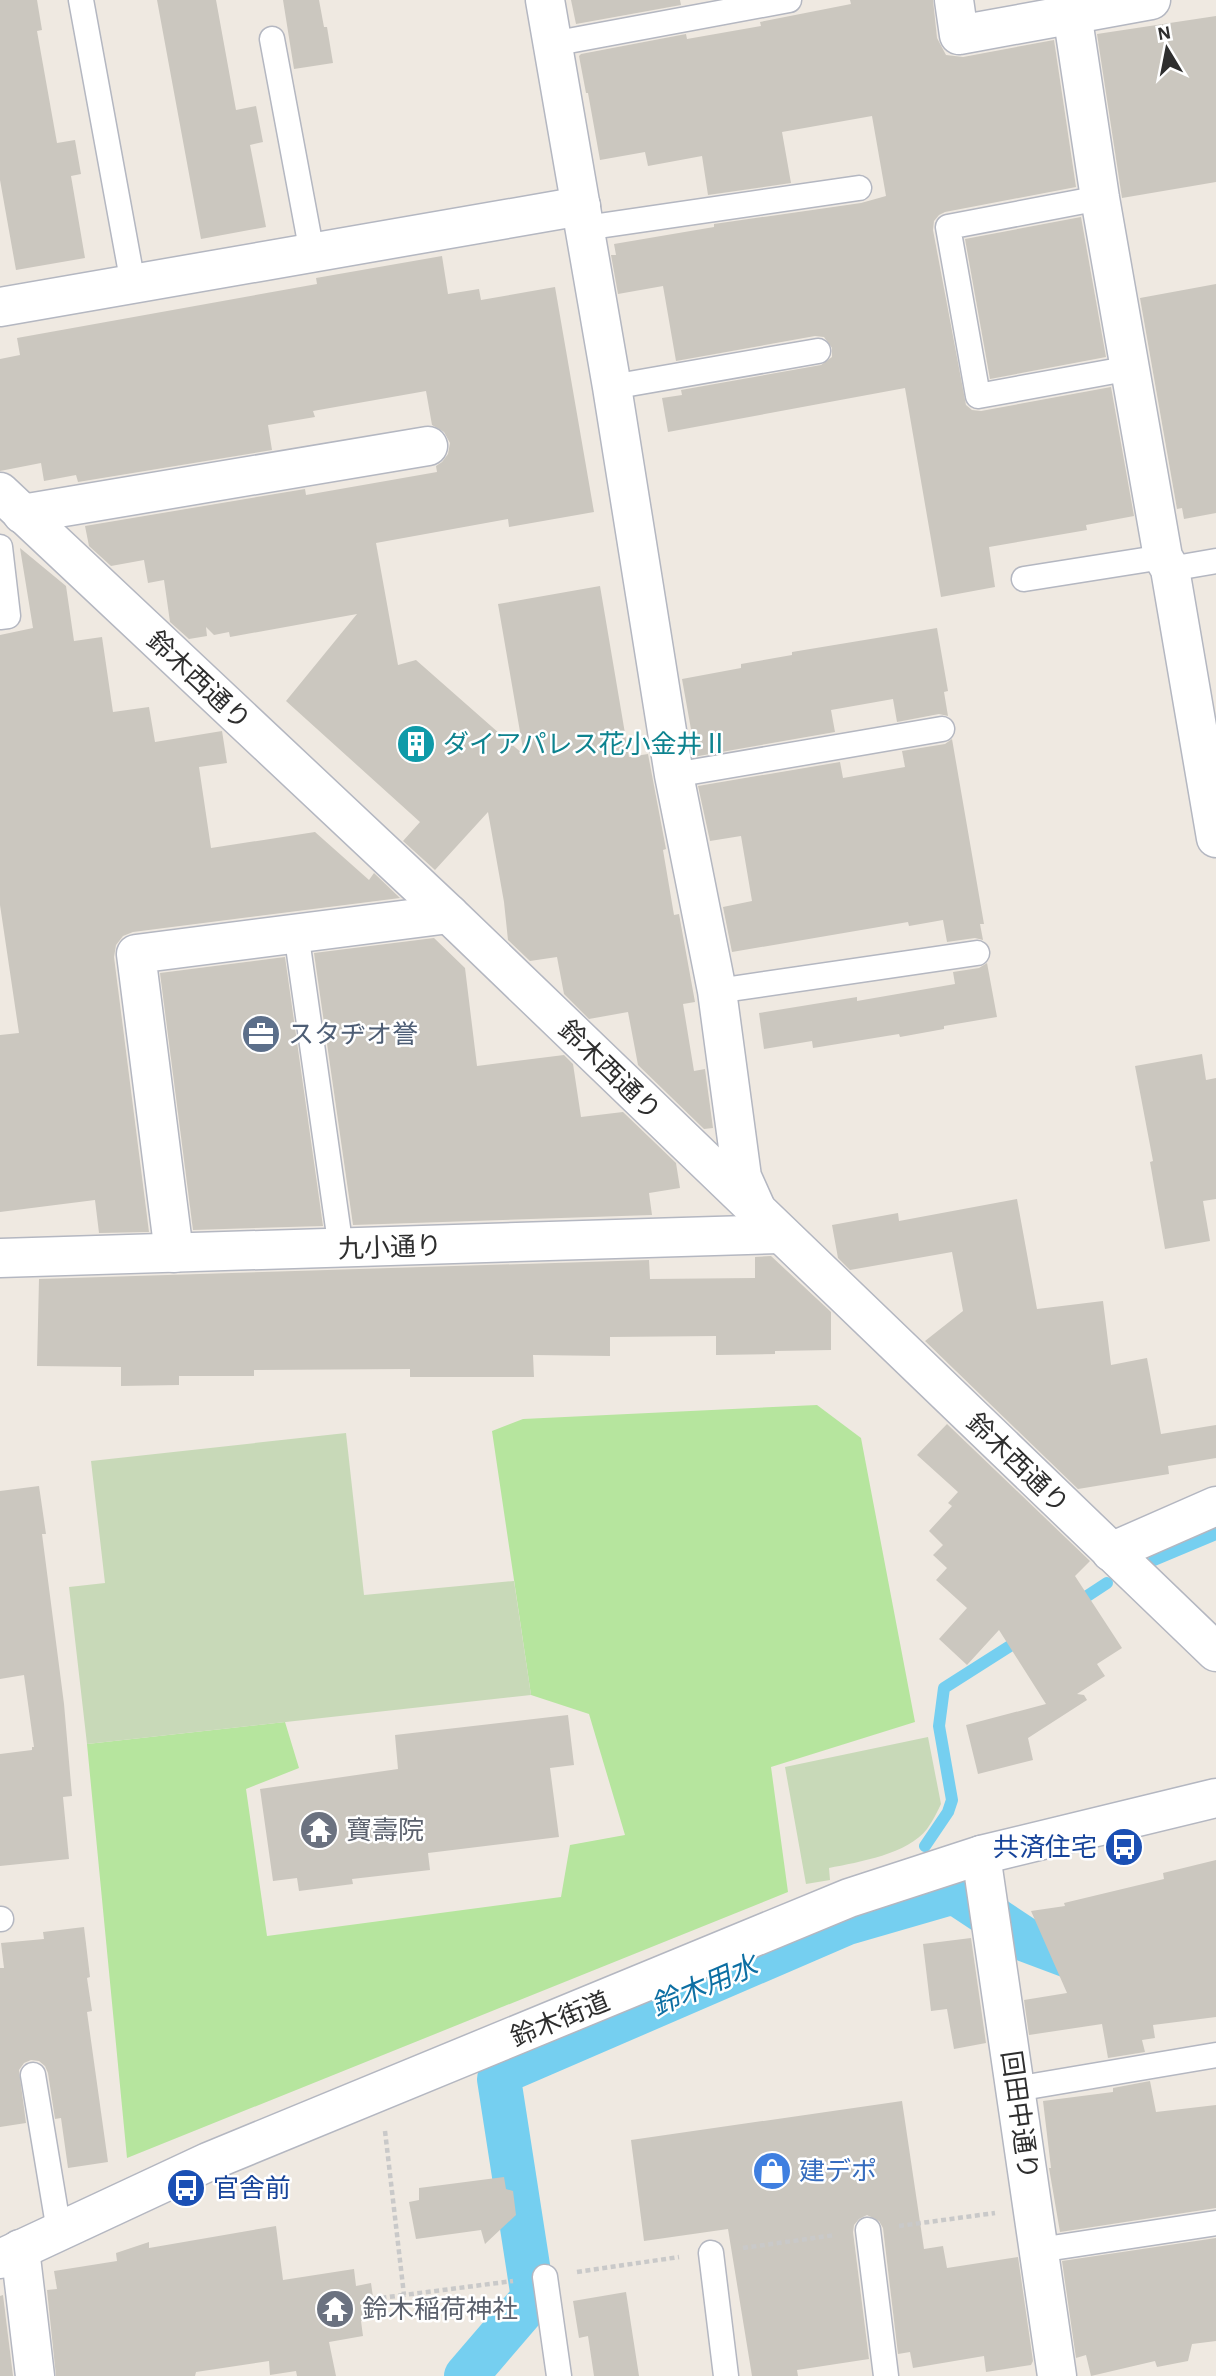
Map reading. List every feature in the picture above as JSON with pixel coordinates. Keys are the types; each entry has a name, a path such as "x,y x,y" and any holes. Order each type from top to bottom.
{"street":[{"path":"545,0 612,387 674,775 717,990 742,1177 768,1222"},
{"path":"954,0 959,35 1151,0"},
{"path":"1072,13 1100,198 1216,838"},
{"path":"0,307 312,253 583,217"},
{"path":"11,503 428,446"},
{"name":"鈴木西通り","path":"11,503 449,914 1216,1652"},
{"path":"174,1253 136,954 449,914"},
{"name":"九小通り","path":"0,1258 341,1249 768,1222"},
{"path":"1111,1552 1216,1506"},
{"name":"鈴木街道","path":"10,2254 208,2162 849,1899 981,1855 1216,1798"},
{"name":"回田中通り","path":"981,1855 1057,2376"},
{"path":"10,2254 35,2376"}],"lane":[{"path":"81,0 134,284"},
{"path":"552,44 789,0"},
{"path":"272,39 312,253"},
{"path":"583,217 859,188"},
{"path":"1100,198 948,227 978,396 1131,368"},
{"path":"612,387 818,351"},
{"path":"0,547 8,616 0,617"},
{"path":"1024,579 1167,563 1216,561"},
{"path":"674,775 942,729"},
{"path":"296,932 341,1249"},
{"path":"717,990 977,953"},
{"path":"1016,2089 1216,2055"},
{"path":"33,2075 59,2231"},
{"path":"1039,2250 1216,2223"},
{"path":"868,2230 886,2376"},
{"path":"710,2253 726,2376"},
{"path":"534,2278 559,2376"}],"path":[{"path":"380,2092 404,2295"},
{"path":"373,2299 1033,2208"}],"green space":[{"path":"817,1405 861,1438 915,1722 771,1767 788,1892 127,2158 87,1744 285,1722 299,1768 246,1789 267,1936 561,1897 570,1845 625,1835 589,1714 531,1695 492,1431 523,1419"},
{"path":"346,1433 364,1595 514,1581 531,1695 87,1744 69,1587 105,1583 91,1461"},
{"path":"928,1737 941,1804 927,1829 919,1838 896,1851 829,1868 830,1880 806,1884 785,1767"}],"building":[{"path":"0,0 37,0 42,30 37,31 57,143 75,140 81,174 71,176 85,258 16,270 0,180"},
{"path":"157,0 216,0 236,110 256,106 263,142 250,145 266,227 201,239"},
{"path":"283,0 319,0 333,63 294,69"},
{"path":"571,0 680,0 681,5 576,24"},
{"path":"850,0 933,0 937,38 946,55 963,57 1054,40 1076,187 945,212 934,221 933,230 966,405 972,410 981,411 1111,387 1134,516 1086,525 1087,530 989,547 995,587 941,597 905,388 668,432 662,398 682,395 681,390 821,365 832,357 832,348 824,337 815,336 676,361 663,286 618,294 611,255 616,255 614,244 714,227 714,224 861,203 886,196 872,116 782,132 791,183 708,195 702,156 648,166 645,152 600,160 579,56 686,34 687,39 761,26 760,22 851,4"},
{"path":"1216,16 1216,182 1122,198 1097,34"},
{"path":"1081,217 1106,357 990,379 965,239"},
{"path":"442,256 448,294 479,289 481,300 555,287 594,512 509,527 508,519 376,543 398,665 416,660 524,755 498,604 600,586 629,757 648,754 666,849 663,850 674,915 679,914 695,1002 683,1004 694,1071 705,1069 713,1128 704,1129 638,1065 628,1012 589,1019 564,994 557,957 530,961 508,940 488,812 435,870 403,841 420,822 286,701 357,614 230,637 229,632 214,635 206,627 207,636 189,639 170,622 164,580 148,583 144,560 111,566 89,546 85,526 305,489 306,495 437,472 436,466 448,454 450,443 444,432 432,425 426,391 313,411 315,417 268,425 272,450 78,482 76,475 44,481 41,463 0,471 0,359 20,355 17,338 317,284 316,278"},
{"path":"1216,284 1216,513 1184,519 1182,508 1177,509 1140,298"},
{"path":"20,548 66,586 74,641 102,637 113,712 149,707 155,742 222,731 227,763 199,767 211,848 315,832 369,880 374,873 400,898 133,932 123,936 116,945 114,957 149,1232 99,1233 95,1200 0,1212 0,1035 19,1033 0,905 0,635 33,628"},
{"path":"937,628 948,691 944,692 948,716 939,714 897,722 893,699 831,710 835,732 693,757 694,746 682,679 741,668 741,664 792,655 792,652"},
{"path":"952,739 984,924 980,924 983,940 975,938 947,942 943,920 909,926 908,922 732,952 723,907 752,901 741,836 710,841 698,786 840,762 843,778 905,767 902,751 945,744"},
{"path":"434,938 465,968 477,1066 564,1055 573,1064 581,1117 623,1112 676,1163 680,1188 649,1193 652,1215 353,1225 314,953"},
{"path":"285,957 323,1226 193,1230 160,973"},
{"path":"987,963 997,1017 900,1037 899,1034 813,1048 812,1041 764,1049 759,1013 857,997 857,1001 955,984 953,972 979,968"},
{"path":"1202,1054 1206,1080 1216,1078 1216,1199 1203,1201 1210,1241 1165,1249 1150,1162 1153,1161 1135,1066"},
{"path":"1017,1199 1037,1309 1103,1301 1111,1365 1147,1358 1161,1434 1216,1425 1216,1458 1168,1466 1169,1474 1078,1489 925,1341 963,1311 952,1252 850,1270 838,1258 832,1225 898,1213 899,1221"},
{"path":"771,1256 831,1312 831,1350 716,1355 716,1336 610,1337 610,1356 533,1355 534,1377 410,1377 410,1369 254,1370 254,1376 179,1376 179,1385 121,1386 121,1367 37,1366 39,1279 649,1260 650,1279 755,1278 755,1257"},
{"path":"947,1424 1090,1561 1075,1576 1122,1648 1097,1664 1105,1676 1077,1694 1084,1695 1087,1700 1028,1738 1033,1760 978,1774 966,1725 1046,1704 999,1630 967,1665 939,1639 967,1608 936,1580 947,1568 933,1555 943,1545 929,1531 952,1506 948,1503 958,1492 917,1455"},
{"path":"39,1486 72,1796 63,1797 69,1859 0,1866 0,1754 32,1750 34,1747 24,1675 0,1679 0,1491"},
{"path":"568,1715 574,1765 550,1768 559,1837 428,1853 430,1870 352,1879 353,1884 299,1891 297,1878 273,1881 260,1789 398,1769 395,1735"},
{"path":"1216,1860 1216,2017 1153,2025 1155,2038 1142,2040 1145,2052 1108,2058 1102,2024 1029,2035 1024,2000 1067,1993 1031,1911 1065,1906 1064,1903 1164,1879 1163,1873"},
{"path":"84,1927 92,2011 87,2012 108,2162 68,2168 61,2118 55,2119 48,2073 39,2061 24,2063 19,2070 26,2123 0,2127 0,1968 4,1968 1,1943 44,1939 43,1932"},
{"path":"971,1938 986,2043 954,2049 947,2009 931,2011 923,1944"},
{"path":"1150,2081 1156,2112 1216,2105 1216,2208 1060,2232 1049,2168 1043,2101 1113,2092 1113,2088"},
{"path":"902,2101 924,2249 943,2246 947,2268 1018,2257 1033,2361 1031,2365 986,2372 984,2356 913,2368 910,2352 898,2354 883,2228 879,2221 867,2215 854,2225 853,2232 869,2359 797,2370 798,2376 752,2376 728,2229 644,2241 631,2140"},
{"path":"504,2177 506,2189 513,2191 516,2215 485,2244 481,2230 416,2239 409,2202 419,2200 419,2188"},
{"path":"276,2226 283,2280 354,2269 356,2286 371,2283 376,2318 361,2321 363,2336 329,2342 336,2376 297,2376 296,2371 270,2375 269,2361 196,2372 195,2376 56,2376 47,2290 57,2289 54,2271 117,2261 116,2253 149,2242 149,2248"},
{"path":"1216,2238 1216,2341 1192,2344 1188,2361 1157,2367 1155,2361 1091,2376 1086,2355 1076,2358 1062,2261"},
{"path":"626,2292 639,2376 594,2376 588,2336 579,2338 573,2301"},
{"path":"3,2295 13,2376 0,2376 0,2296"}],"waterway":[{"path":"1154,1560 1216,1534"},
{"path":"1075,1604 1107,1583"},
{"path":"925,1846 948,1812 952,1800 939,1726 944,1688 1021,1639"},
{"name":"鈴木用水","path":"466,2376 533,2298 499,2079 502,2072 847,1923 954,1892 1028,1941 1124,1977 1216,1959"}],"place":[{"name":"ダイアパレス花小金井Ⅱ","path":"416,744"},
{"name":"スタヂオ誉","path":"261,1034"},
{"name":"寶壽院","path":"319,1830"},
{"name":"共済住宅","path":"1124,1847"},
{"name":"建デポ","path":"772,2171"},
{"name":"官舎前","path":"186,2188"},
{"name":"鈴木稲荷神社","path":"335,2309"}]}
